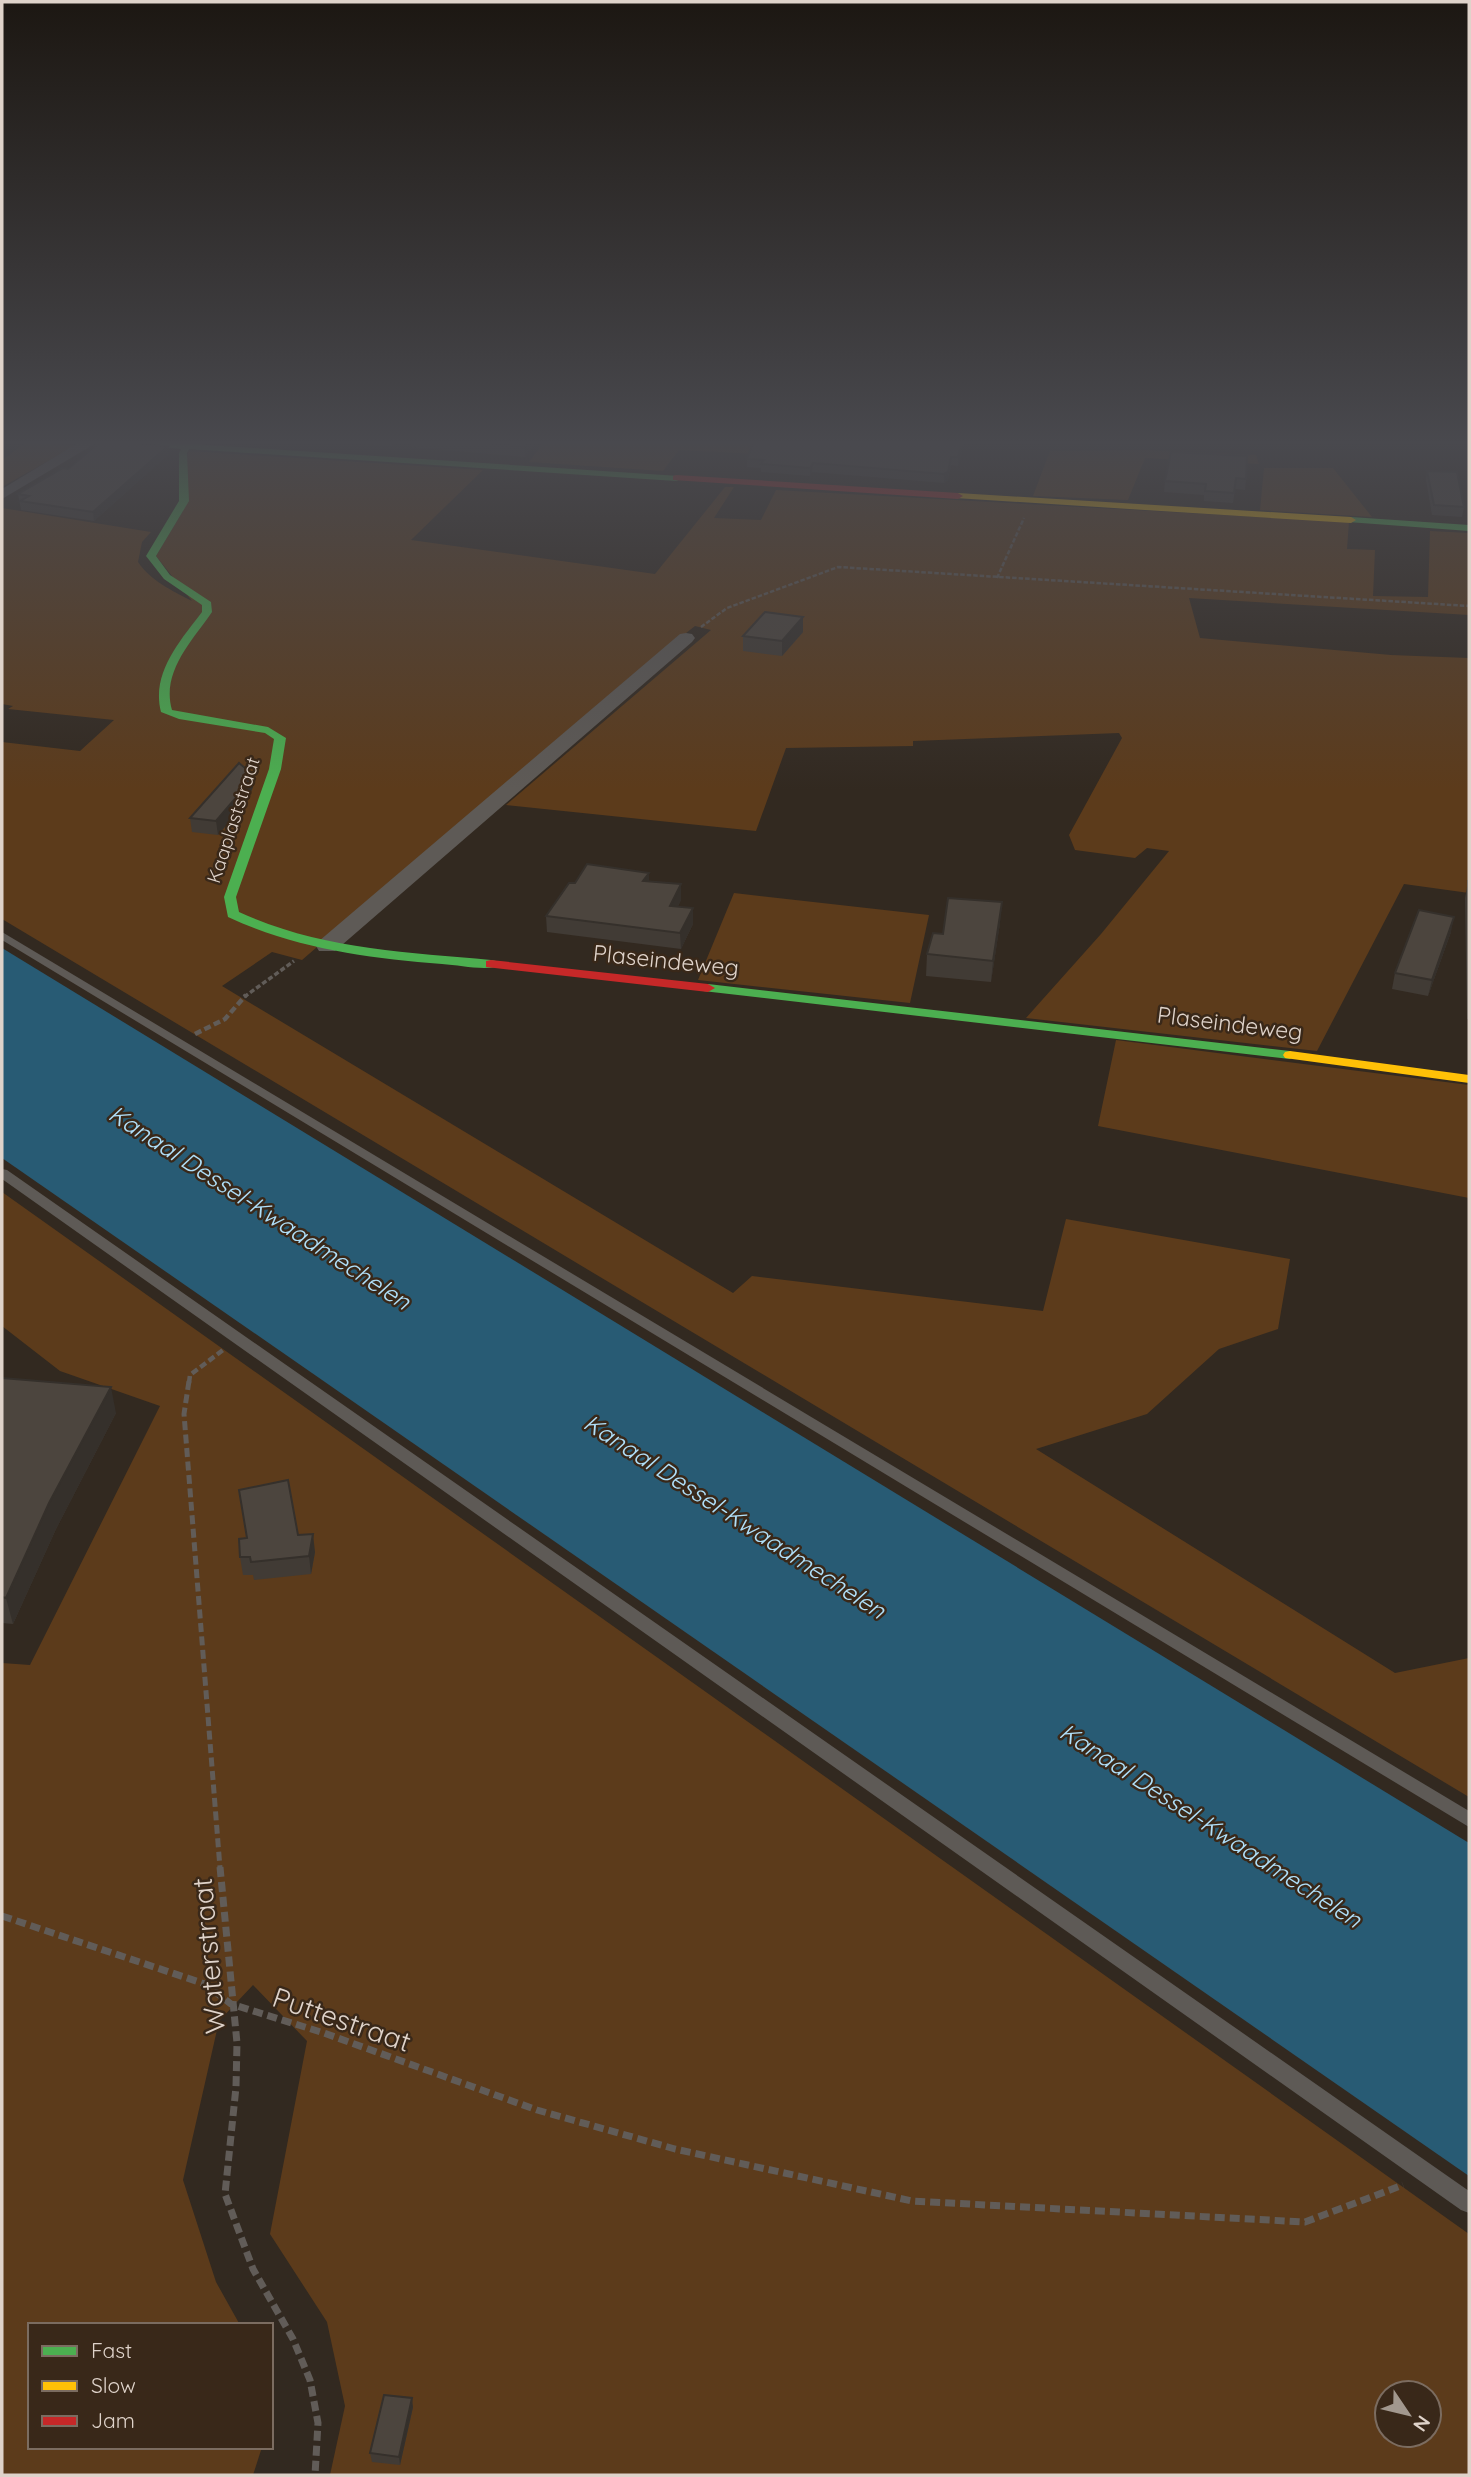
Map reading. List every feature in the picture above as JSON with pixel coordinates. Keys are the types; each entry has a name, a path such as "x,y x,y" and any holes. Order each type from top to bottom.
{"street":[{"name":"Kaaplaststraat","path":"152,559 157,570 207,604 207,612 165,679 160,698 162,707 179,716 268,730 280,738 275,769 230,897 233,914 264,931 327,946"},
{"path":"327,946 686,638"},
{"name":"Plaseindeweg","path":"327,946 1206,1043 1469,1079"}],"lane":[{"path":"2,935 1469,1820"},
{"path":"2,1173 1469,2203"}],"path":[{"path":"997,578 1005,559"},
{"path":"686,638 727,608 838,567 1469,606"},
{"path":"178,1042 225,1018 245,996 292,962 327,946"},
{"name":"Waterstraat","path":"238,1339 190,1375 184,1414 231,2004 237,2043 236,2087 225,2194 253,2269 293,2339 310,2380 318,2423 315,2475"},
{"name":"Puttestraat","path":"2,1916 205,1984 231,2004 324,2033 537,2110 676,2149 912,2201 1304,2222 1430,2175"}],"shaded area":[{"path":"2,559 139,559 143,569 155,580 192,601 158,559 544,559 655,574 667,559 1375,559 1373,596 1428,597 1429,559 1469,559 1469,615 1189,598 1200,638 1391,655 1469,658 1469,893 1404,884 1317,1051 1026,1018 1101,934 1169,851 1147,848 1135,858 1075,850 1069,835 1122,738 1119,733 913,741 913,746 786,748 756,831 506,805 711,630 695,626 630,677 302,960 272,952 222,986 733,1293 752,1276 1043,1311 1066,1219 1290,1259 1278,1329 1219,1349 1147,1414 1036,1449 1395,1673 1469,1658 1469,1797 2,919 2,742 80,751 114,720 8,709 13,706 2,704"},
{"path":"734,893 929,915 910,1003 698,980"},
{"path":"1116,1040 1469,1085 1469,1198 1098,1126"},
{"path":"2,1192 1469,2234 1469,2475 330,2475 345,2406 327,2322 270,2234 307,2041 253,1985 219,2021 183,2180 216,2282 239,2323 28,2323 28,2449 261,2449 253,2475 2,2475 2,1663 30,1665 160,1406 60,1371 2,1326"}],"water":[{"name":"Kanaal Dessel-Kwaadmechelen","path":"2,948 1469,1843 1469,2176 2,1158"}],"building":[{"path":"765,612 803,617 782,641 743,636"},
{"path":"239,763 251,773 245,787 216,821 190,818"},
{"path":"587,864 649,873 643,881 681,884 670,906 693,908 680,933 546,916 569,883 575,883"},
{"path":"948,898 1002,902 993,961 927,954 933,933 943,934"},
{"path":"1419,910 1454,917 1432,980 1395,973"},
{"path":"2,1378 111,1387 49,1503 6,1598 2,1597"},
{"path":"288,1480 298,1535 313,1534 309,1556 251,1562 250,1557 240,1557 239,1539 247,1538 239,1490"},
{"path":"384,2395 412,2398 399,2457 370,2453"}],"traffic: fast":[{"path":"153,559 167,577 207,604 207,612 182,646 168,673 163,699 167,712 268,730 280,738 275,769 230,897 233,914 263,928 326,946 491,964"},
{"path":"708,988 1290,1055"}],"traffic: slow":[{"path":"1290,1055 1469,1079"}],"traffic: jam":[{"path":"491,964 708,988"}]}
